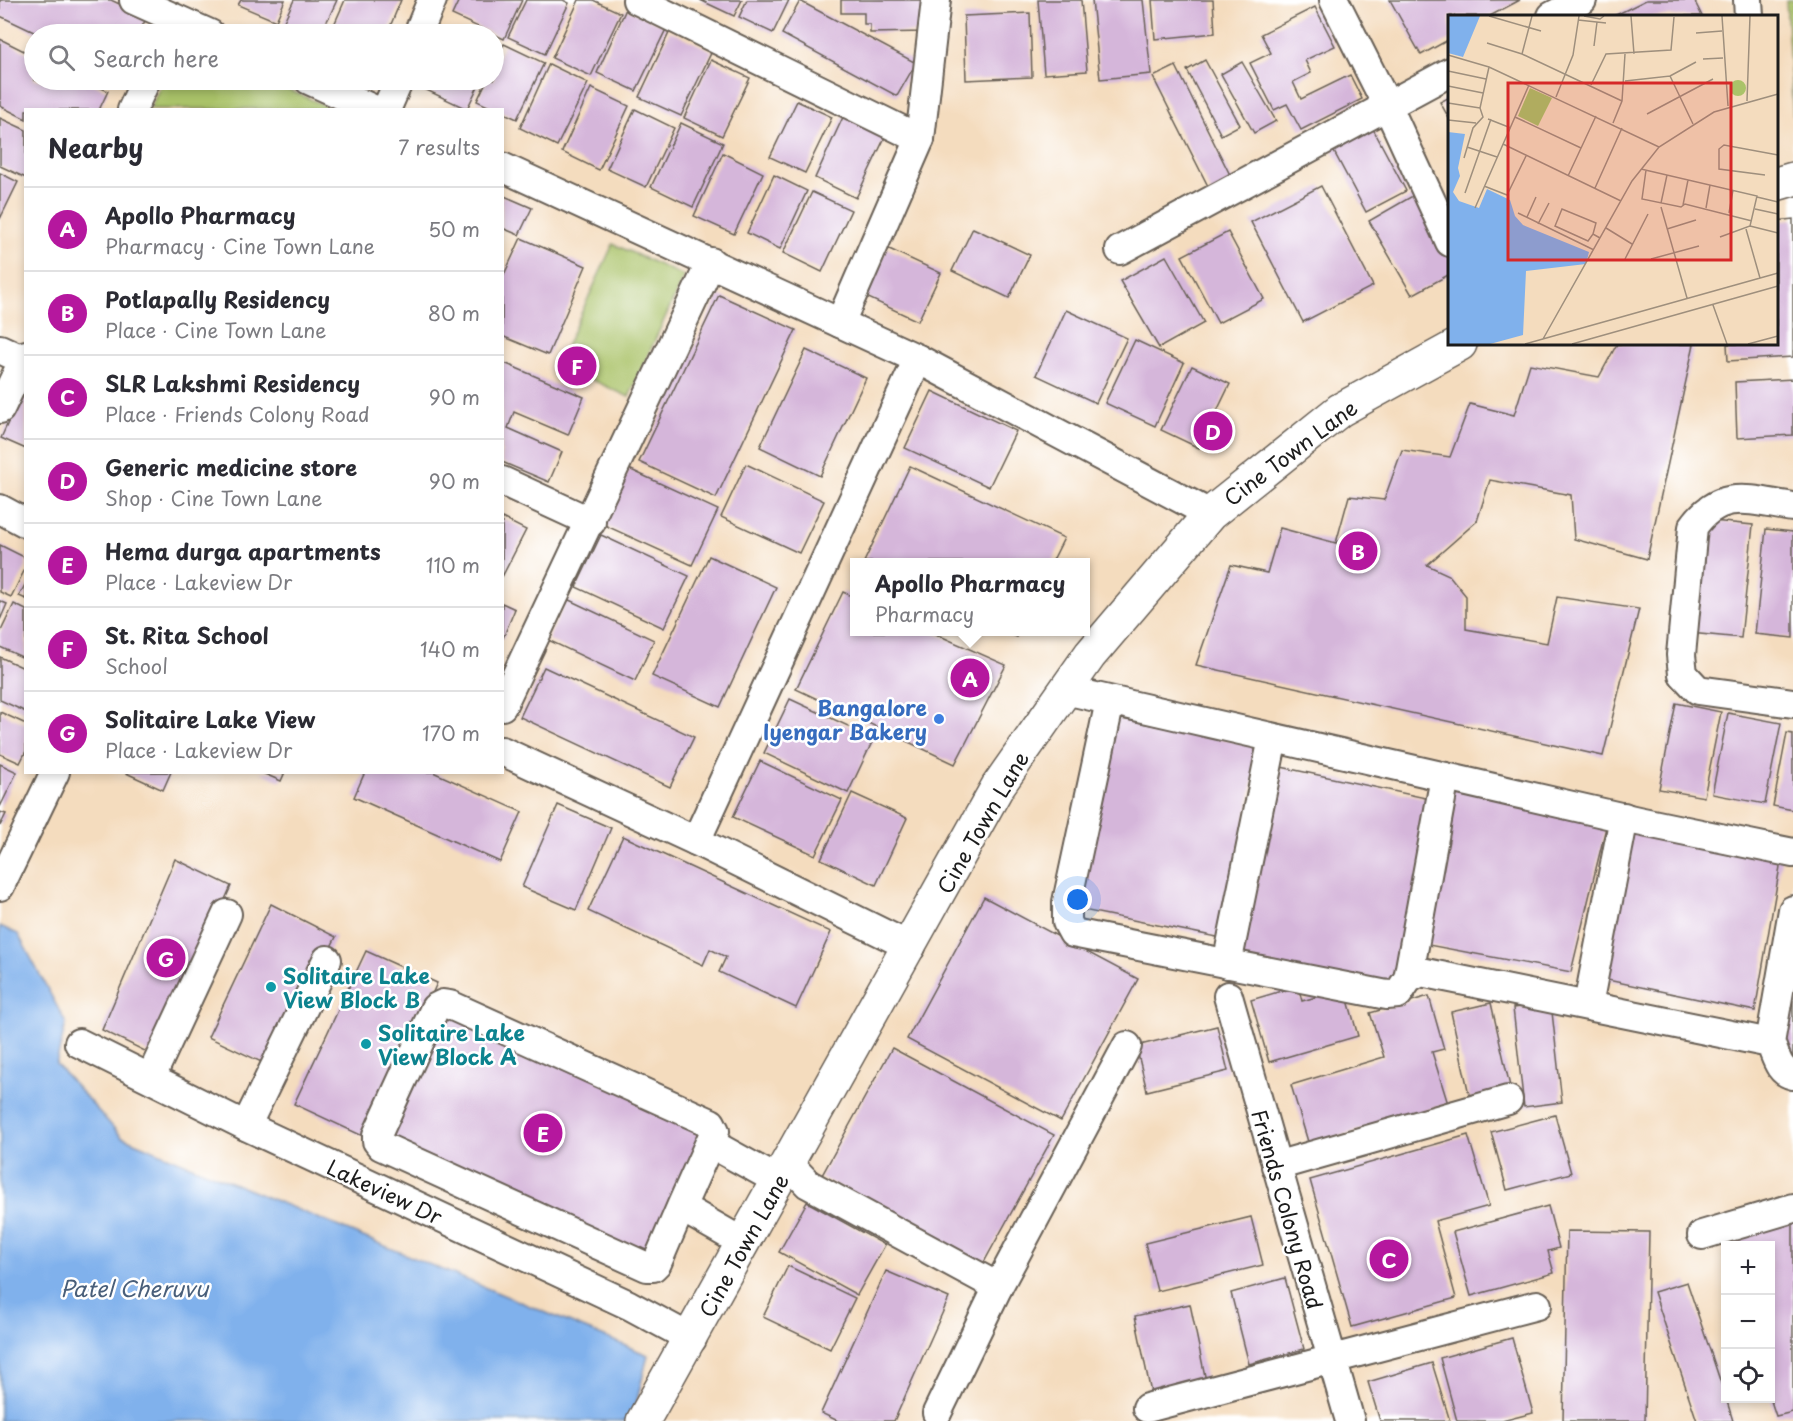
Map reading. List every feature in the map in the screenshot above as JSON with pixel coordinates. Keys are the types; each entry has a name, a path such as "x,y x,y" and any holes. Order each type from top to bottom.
{"street":[{"path":"134,0 167,24"},
{"path":"422,24 432,0"},
{"path":"637,0 672,7 920,139"},
{"path":"840,323 920,139 936,0"},
{"path":"1334,0 1388,105 1448,240"},
{"path":"1554,15 1582,0"},
{"path":"1748,0 1749,15"},
{"path":"1120,250 1448,73"},
{"path":"133,108 141,90"},
{"path":"331,90 371,108"},
{"path":"387,108 395,90"},
{"path":"504,168 918,359 1210,514"},
{"path":"1778,183 1793,179"},
{"path":"504,702 591,522 711,262"},
{"name":"Cine Town Lane","path":"643,1421 692,1338 742,1242 911,947 998,786 1090,655 1210,514 1340,410 1458,345"},
{"path":"0,409 16,355"},
{"path":"696,841 918,359"},
{"path":"504,483 591,522"},
{"path":"1793,507 1732,498 1719,502 1703,512 1693,526 1682,656 1683,674 1698,690 1793,702"},
{"path":"0,509 24,522"},
{"path":"1065,690 1445,777 1793,853"},
{"path":"1110,700 1067,902 1067,922 1073,933 1387,995 1398,994 1408,979 1445,777"},
{"path":"1227,964 1273,738"},
{"path":"504,752 696,841 911,947"},
{"path":"0,886 54,774"},
{"path":"1588,1005 1624,817"},
{"path":"1793,910 1770,1043 1779,1065 1793,1075"},
{"path":"151,1077 227,914"},
{"path":"246,1126 327,960"},
{"path":"1408,979 1421,972 1770,1043"},
{"name":"Friends Colony Road","path":"1228,996 1350,1421"},
{"path":"442,1004 711,1123 715,1131 681,1207 657,1263 653,1267 647,1267 381,1146 377,1141 377,1135 435,1008 442,1004"},
{"name":"Lakeview Dr","path":"79,1043 246,1126 629,1305 692,1338"},
{"path":"937,1413 998,1287 1127,1046"},
{"path":"1276,1166 1508,1100"},
{"path":"710,1143 808,1184 998,1287"},
{"path":"681,1207 742,1242"},
{"path":"1702,1235 1793,1208"},
{"path":"1148,1408 1537,1305"}],"green space":[{"path":"1786,0 1793,0 1793,115"},
{"path":"159,90 289,90 331,108 150,108"},
{"path":"613,244 684,276 629,397 558,364"}],"water":[{"name":"Patel Cheruvu","path":"0,926 18,934 66,1023 56,1064 122,1137 648,1355 632,1421 0,1421"}],"building":[{"path":"0,0 111,0 147,17 143,24 24,24 24,27 0,16"},
{"path":"241,0 285,0 276,21 238,5"},
{"path":"294,0 337,0 326,24 283,23"},
{"path":"345,0 401,0 391,24 334,24"},
{"path":"459,0 522,0 504,39 504,24 472,24 452,15"},
{"path":"526,0 563,0 569,3 545,54 508,37"},
{"path":"579,0 593,0 621,13 591,76 552,58"},
{"path":"700,0 742,0 734,16"},
{"path":"747,0 789,0 773,33 739,17"},
{"path":"841,0 925,0 925,32 870,33 870,24 864,24 864,13 841,13"},
{"path":"1038,0 1081,0 1087,71 1044,74"},
{"path":"1092,0 1143,0 1151,74 1100,79"},
{"path":"1152,0 1213,0 1215,33 1155,39"},
{"path":"1390,0 1520,0 1492,15 1448,15 1448,40 1421,55"},
{"path":"1646,0 1694,0 1702,15 1616,15"},
{"path":"800,1 916,63 897,96 782,34"},
{"path":"1315,7 1335,46 1305,60 1311,73 1293,82 1301,99 1350,75 1362,99 1301,130 1287,104 1274,110 1250,63 1271,53 1261,34"},
{"path":"626,9 667,27 636,91 597,73"},
{"path":"1030,13 1032,77 966,80 964,16"},
{"path":"670,31 712,51 681,116 639,97"},
{"path":"0,39 24,51 24,90 108,91 100,108 24,108 24,118 0,106"},
{"path":"504,44 544,63 517,119 504,113 504,108 492,108 477,101 482,90 504,90"},
{"path":"711,60 750,78 722,136 684,118"},
{"path":"1205,60 1240,125 1221,135 1187,70"},
{"path":"1242,62 1276,121 1254,133 1221,74"},
{"path":"549,64 588,83 557,146 520,128"},
{"path":"1176,66 1235,185 1213,196 1153,77"},
{"path":"591,88 629,106 599,170 562,152"},
{"path":"426,90 476,90 467,108"},
{"path":"1448,98 1448,116 1440,102"},
{"path":"797,101 832,117 805,173 770,157"},
{"path":"635,109 674,128 646,187 607,169"},
{"path":"844,115 886,135 856,198 815,178"},
{"path":"0,118 24,129 24,177 0,166"},
{"path":"681,123 723,143 693,207 651,187"},
{"path":"1371,125 1406,191 1366,212 1331,146"},
{"path":"723,153 763,173 734,234 694,216"},
{"path":"0,173 18,182 0,219"},
{"path":"774,175 807,191 780,249 747,233"},
{"path":"1321,186 1373,286 1303,322 1251,222"},
{"path":"812,192 851,210 822,272 783,253"},
{"path":"1416,194 1448,249 1448,275 1412,295 1369,221"},
{"path":"504,196 532,208 519,235 504,229"},
{"path":"1793,219 1793,357 1728,361 1727,345 1778,345 1778,221"},
{"path":"973,228 1030,255 1009,298 952,271"},
{"path":"1228,232 1264,299 1218,323 1182,256"},
{"path":"521,238 586,266 548,355 504,337 504,275"},
{"path":"887,248 941,273 918,321 864,296"},
{"path":"1166,256 1204,323 1159,348 1120,281"},
{"path":"719,295 796,330 716,498 639,462"},
{"path":"1066,310 1127,338 1096,403 1036,375"},
{"path":"1135,340 1184,363 1155,426 1105,403"},
{"path":"1616,345 1694,345 1647,559 1574,539 1571,495 1490,480 1477,521 1427,565 1449,575 1466,596 1466,629 1547,643 1557,597 1639,609 1603,756 1196,665 1231,565 1267,573 1280,528 1336,543 1349,496 1384,500 1402,450 1450,457 1470,404 1514,415 1530,364 1599,377"},
{"path":"806,350 866,378 820,476 760,447"},
{"path":"504,363 584,397 568,435 514,412 508,428 562,452 549,482 504,463"},
{"path":"1192,366 1230,384 1199,448 1161,430"},
{"path":"1793,379 1793,435 1737,438 1735,382"},
{"path":"24,387 24,448 1,438"},
{"path":"932,391 1016,431 989,487 905,448"},
{"path":"746,464 824,501 799,553 721,517"},
{"path":"910,466 1064,538 1054,558 866,558"},
{"path":"629,469 718,510 692,565 602,524"},
{"path":"504,519 526,530 504,573"},
{"path":"1702,520 1753,525 1741,638 1690,633"},
{"path":"1766,529 1793,532 1793,638 1755,634"},
{"path":"601,535 689,576 664,628 576,587"},
{"path":"0,545 24,557 24,571 11,597 0,592"},
{"path":"709,556 776,587 720,707 652,676"},
{"path":"24,587 24,598 19,596"},
{"path":"843,592 850,595 850,636 940,636 1006,665 955,764 796,689"},
{"path":"567,599 654,640 635,681 548,640"},
{"path":"0,601 7,604 0,620"},
{"path":"14,604 24,609 24,658 0,647 0,633"},
{"path":"504,604 515,609 504,636"},
{"path":"0,657 24,668 24,711 0,700"},
{"path":"544,667 694,737 670,787 520,717"},
{"path":"790,699 874,738 848,793 764,753"},
{"path":"1676,703 1721,712 1704,797 1659,789"},
{"path":"0,712 24,723 24,755 20,763 0,754"},
{"path":"1728,713 1781,723 1765,804 1712,794"},
{"path":"1116,718 1260,746 1222,938 1078,909"},
{"path":"1787,733 1793,734 1793,810 1773,806"},
{"path":"760,761 842,800 815,855 733,817"},
{"path":"0,764 17,772 0,807"},
{"path":"1281,767 1435,800 1395,991 1241,959"},
{"path":"128,774 170,774 163,790"},
{"path":"265,774 284,774 281,781"},
{"path":"364,774 437,774 522,812 500,862 354,797"},
{"path":"1453,787 1607,823 1571,972 1423,944"},
{"path":"852,793 907,818 876,885 821,859"},
{"path":"558,805 611,828 576,910 522,887"},
{"path":"0,812 6,814 0,826"},
{"path":"1629,829 1782,855 1755,1011 1598,978"},
{"path":"623,836 831,932 796,1008 719,972 726,957 710,949 703,965 588,911"},
{"path":"175,859 231,886 155,1056 102,1030"},
{"path":"984,897 1138,979 1061,1121 907,1039"},
{"name":"Solitaire Lake View Block B","path":"271,904 336,937 270,1066 208,1037"},
{"name":"Solitaire Lake View Block A","path":"366,951 437,983 367,1138 294,1104"},
{"path":"1298,986 1302,1001 1345,989 1358,1036 1269,1062 1251,1000"},
{"path":"1429,996 1444,1049 1432,1052 1448,1104 1309,1145 1291,1085 1384,1057 1370,1013"},
{"path":"1793,1000 1793,1059 1780,1056"},
{"path":"1491,1003 1511,1091 1470,1099 1451,1012"},
{"path":"1551,1003 1562,1102 1524,1107 1513,1008"},
{"path":"444,1006 705,1126 645,1260 381,1141"},
{"path":"1217,1026 1228,1071 1147,1091 1136,1046"},
{"path":"892,1048 1054,1135 983,1264 821,1177"},
{"path":"1555,1115 1571,1173 1507,1190 1491,1132"},
{"path":"1468,1135 1489,1206 1435,1221 1456,1298 1352,1327 1310,1180"},
{"path":"807,1202 885,1245 857,1295 779,1252"},
{"path":"1548,1206 1559,1248 1548,1251 1554,1273 1471,1296 1453,1232"},
{"path":"1251,1217 1263,1265 1157,1291 1145,1243"},
{"path":"1793,1217 1793,1412 1776,1416 1772,1403 1775,1403 1775,1241 1725,1241 1724,1237"},
{"path":"1567,1231 1649,1232 1645,1421 1563,1421"},
{"path":"788,1266 855,1298 830,1349 763,1317"},
{"path":"886,1271 949,1298 894,1421 838,1421 821,1413"},
{"path":"1285,1278 1304,1349 1249,1364 1231,1293"},
{"path":"1687,1282 1721,1383 1721,1403 1728,1403 1733,1421 1697,1421 1654,1292"},
{"path":"1190,1304 1206,1381 1151,1393 1135,1316"},
{"path":"1512,1338 1533,1413 1502,1421 1457,1421 1440,1358"},
{"path":"1432,1363 1450,1421 1380,1421 1368,1382"}],"place":[{"name":"St. Rita School","path":"577,366"},
{"name":"Generic medicine store","path":"1213,431"},
{"name":"Potlapally Residency","path":"1358,551"},
{"name":"Apollo Pharmacy","path":"970,678"},
{"name":"Bangalore Iyengar Bakery","path":"939,719"},
{"name":"Solitaire Lake View","path":"166,958"},
{"name":"Solitaire Lake View Block B","path":"271,987"},
{"name":"Solitaire Lake View Block A","path":"366,1044"},
{"name":"Hema durga apartments","path":"543,1133"},
{"name":"SLR Lakshmi Residency","path":"1389,1259"}]}
